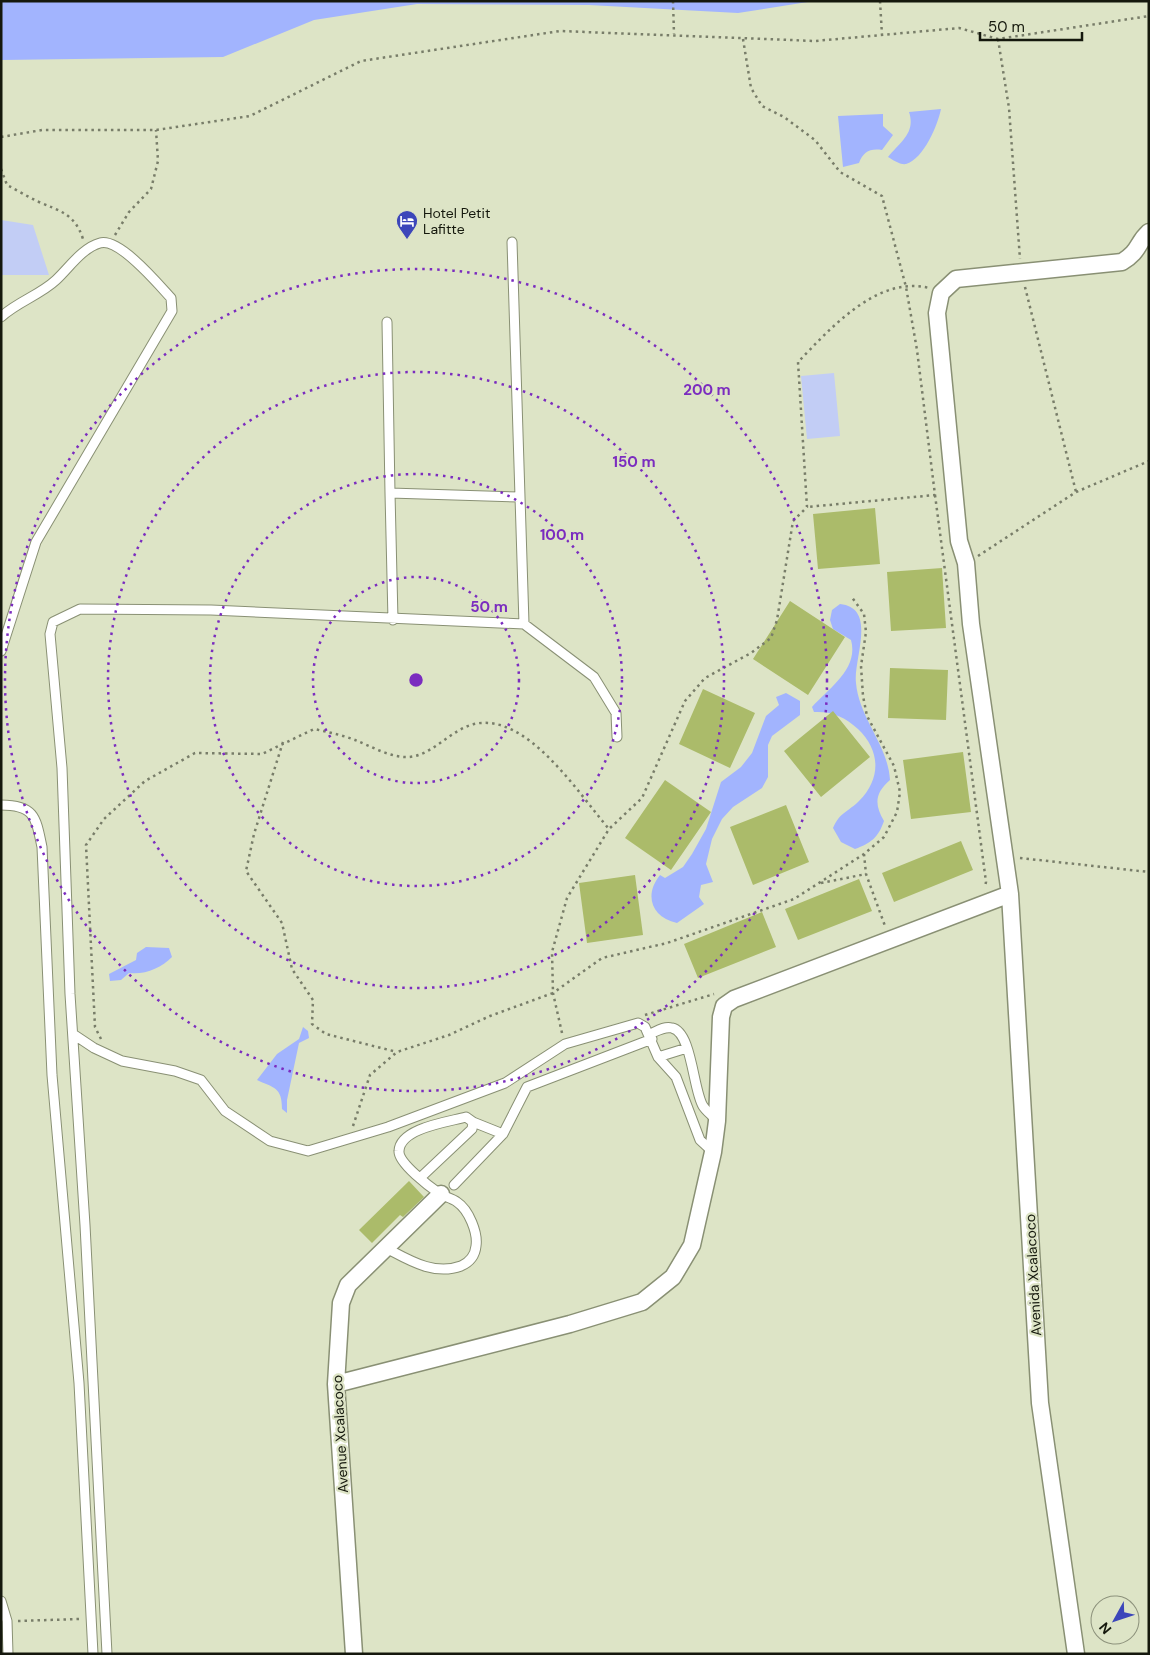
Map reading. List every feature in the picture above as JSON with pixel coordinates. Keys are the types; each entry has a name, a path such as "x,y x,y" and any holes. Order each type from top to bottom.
{"street":[{"path":"941,293 956,279 989,274 1021,274 1122,262 1135,254 1143,237 1149,232"},
{"name":"Avenida Xcalacoco","path":"941,293 937,313 959,540 966,563 971,624 1010,894 1040,1403 1076,1654"},
{"path":"336,1384 570,1324 642,1302 673,1277 692,1245 713,1152 717,1121 721,1017 724,1006 734,999 1010,894"},
{"name":"Avenue Xcalacoco","path":"354,1654 336,1384 341,1303 348,1285 447,1190"}],"lane":[{"path":"1,317 54,282 86,250 101,242 110,244 138,262 172,298 172,311 36,542 1,651"},
{"path":"512,242 524,624"},
{"path":"387,322 393,620"},
{"path":"390,493 520,497"},
{"path":"107,1654 73,1034 62,768 50,634 53,622 80,608 211,610 393,620 524,624 594,677 616,713 617,737"},
{"path":"1,805 20,805 35,816 42,847 52,1075 79,1383 94,1654"},
{"path":"73,1034 94,1048 122,1061 175,1071 201,1080 225,1111 232,1116 270,1141 308,1151 388,1127 505,1083 566,1044 638,1023 645,1027 651,1036 658,1057 676,1077 700,1140 713,1152"},
{"path":"447,1190 503,1134 521,1095 527,1087 651,1036 665,1028 674,1028 680,1032 687,1048 702,1105 717,1121"},
{"path":"658,1057 687,1048"},
{"path":"386,1248 416,1263 436,1270 450,1270 466,1264 475,1254 477,1240 466,1211 447,1190 420,1178 403,1164 398,1152 401,1142 410,1133 466,1117 473,1122 503,1134"},
{"path":"420,1178 472,1129 473,1122"},
{"path":"1,1601 7,1621 8,1654"}],"path":[{"path":"673,1 674,34"},
{"path":"880,1 882,35"},
{"path":"1,137 42,130 156,130 250,116 361,61 560,31 815,41 959,28 998,39 1149,16"},
{"path":"743,38 751,88 762,106 784,117 814,140 840,172 882,196 906,287 917,350 986,882 984,891"},
{"path":"998,39 1009,108 1021,274 1076,492"},
{"path":"110,244 129,212 150,189 158,161 156,130"},
{"path":"1,169 7,185 40,202 61,209 79,228 86,250"},
{"path":"807,507 798,362 840,319 891,287 926,287 941,293"},
{"path":"966,563 1076,492 1149,461"},
{"path":"564,1039 553,993 552,952 567,898 609,829 642,798 685,701 705,678 751,653 771,638 777,620 793,521 807,507 935,495"},
{"path":"351,1133 370,1074 397,1052 449,1035 490,1016 553,993 602,958 667,943 794,899 864,854 884,837 897,812 900,792 894,766 867,716 863,696 861,666 866,632 864,614 851,596"},
{"path":"102,1041 95,1026 86,846 104,819 145,781 195,753 262,754 283,742 314,729 353,739 386,753 410,757 430,749 452,733 474,724 501,724 529,738 609,829"},
{"path":"283,742 254,834 246,871 282,923 292,969 313,1000 312,1024 326,1034 397,1052"},
{"path":"864,854 866,874 886,930"},
{"path":"1006,856 1149,872"},
{"path":"819,883 866,874"},
{"path":"639,1017 714,994"},
{"path":"7,1621 91,1618"}],"shaded area":[{"path":"1,220 33,225 49,275 1,275"},
{"path":"834,373 840,436 807,439 801,376"}],"water":[{"path":"1,1 814,1 738,13 589,5 417,4 314,20 223,57 1,60"},
{"path":"941,109 929,140 913,161 904,164 888,157 909,132 911,119 909,112"},
{"path":"883,114 883,126 893,135 882,150 867,152 859,163 843,167 838,116"},
{"path":"840,604 851,608 858,615 861,624 856,673 858,696 884,755 890,780 881,790 878,799 879,809 884,821 882,827 873,839 855,849 841,842 833,828 841,815 859,801 871,784 875,765 871,746 858,729 843,718 832,714 814,712 812,707 841,677 851,660 851,640 833,629 830,620 832,610"},
{"path":"786,693 800,701 800,715 772,736 768,745 768,777 762,788 733,807 722,819 712,839 706,864 713,882 701,885 699,897 704,904 677,923 668,920 661,916 653,904 651,897 655,883 660,875 665,878 683,867 692,854 706,829 721,782 741,767 752,753 766,716 779,705 776,697"},
{"path":"146,947 169,948 172,957 152,970 141,973 129,973 121,980 110,981 109,974 136,960 137,953"},
{"path":"303,1027 308,1031 309,1038 299,1043 287,1100 287,1113 282,1109 279,1092 257,1080 277,1054 299,1039"}],"building":[{"path":"875,508 880,564 818,569 813,514"},
{"path":"942,568 946,628 891,631 887,572"},
{"path":"790,601 845,637 808,695 753,659"},
{"path":"890,668 948,670 946,720 888,718"},
{"path":"703,689 755,713 730,768 679,744"},
{"path":"833,711 870,757 821,797 784,751"},
{"path":"963,752 971,812 911,819 903,760"},
{"path":"665,780 711,812 671,870 625,838"},
{"path":"786,805 809,862 753,885 730,827"},
{"path":"961,841 973,870 894,902 882,873"},
{"path":"635,875 643,935 587,943 579,883"},
{"path":"859,879 872,911 798,940 785,909"},
{"path":"762,912 776,947 698,978 684,944"},
{"path":"409,1181 424,1197 403,1217 400,1215 372,1243 359,1230"}],"place":[{"name":"Hotel Petit Lafitte","path":"407,240"}]}
